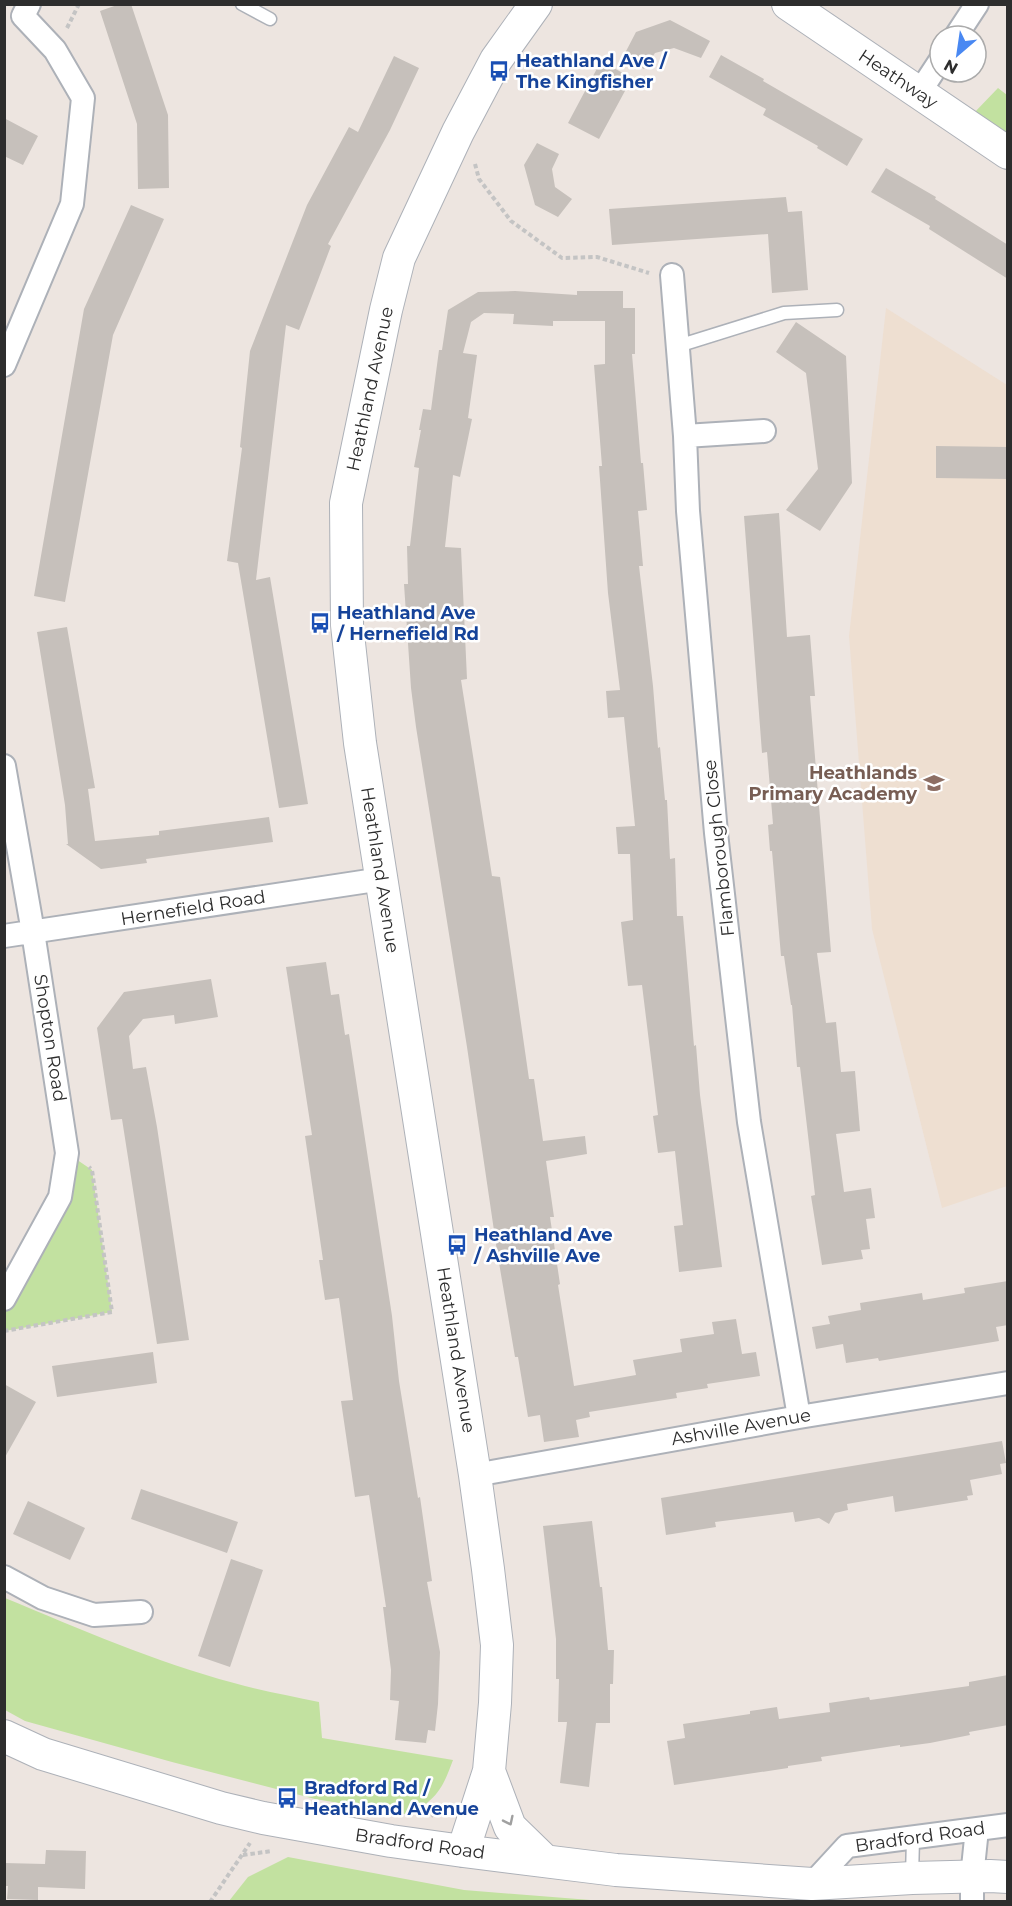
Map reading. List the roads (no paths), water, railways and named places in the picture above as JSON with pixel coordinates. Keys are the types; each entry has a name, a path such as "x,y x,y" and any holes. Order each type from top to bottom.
{"street":[{"name":"Heathland Avenue","path":"463,1851 489,1771 495,1703 496,1645 475,1475 360,743 347,625 346,503 399,258 464,120 496,60 536,4"},
{"name":"Heathway","path":"788,4 1008,153"},
{"path":"964,24 977,4"},
{"path":"4,366 72,204 83,98 55,50 19,11"},
{"path":"919,93 928,79"},
{"name":"Flamborough Close","path":"672,275 685,436 688,511 716,833 749,1122 799,1417"},
{"path":"685,436 764,431"},
{"name":"Shopton Road","path":"4,766 33,932 67,1153 60,1197 10,1273 4,1299"},
{"name":"Hernefield Road","path":"4,936 382,879"},
{"name":"Ashville Avenue","path":"475,1475 799,1417 1008,1383"},
{"path":"4,1577 43,1598 94,1615 141,1612"},
{"name":"Bradford Road","path":"4,1736 43,1755 221,1808 274,1821 463,1851 616,1870 812,1884 912,1878 972,1889 1008,1877"},
{"name":"Heathland Avenue","path":"489,1771 510,1827 545,1862"},
{"name":"Bradford Road","path":"812,1884 847,1846 1008,1825"},
{"path":"972,1889 977,1829"},
{"name":"Bradford Road","path":"812,1884 887,1902"}],"lane":[{"path":"242,4 270,19"},
{"path":"678,346 784,313 837,310"},
{"path":"912,1878 913,1838"}],"place":[{"name":"Heathland Ave / The Kingfisher","path":"499,71"},
{"name":"Heathland Ave / Hernefield Rd","path":"320,623"},
{"name":"Heathlands Primary Academy","path":"934,783"},
{"name":"Heathland Ave / Ashville Ave","path":"457,1245"},
{"name":"Bradford Rd / Heathland Avenue","path":"287,1798"}]}
